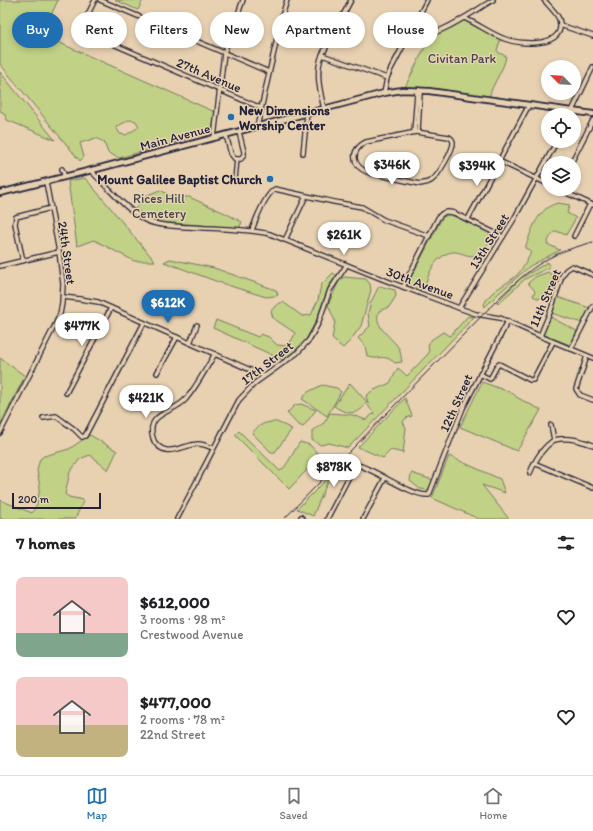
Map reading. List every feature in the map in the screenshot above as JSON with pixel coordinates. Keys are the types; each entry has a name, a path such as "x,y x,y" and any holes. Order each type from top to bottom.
{"main road":[{"name":"Main Avenue","path":"0,193 384,93 402,90 419,90 545,108"},
{"name":"Main Avenue","path":"581,113 593,114"}],"street":[{"name":"27th Avenue","path":"95,0 86,18 85,28 93,36 261,108"},
{"path":"100,0 270,72"},
{"path":"214,138 224,53 243,0"},
{"path":"257,127 287,0"},
{"path":"324,109 318,78 318,68 322,55 351,0"},
{"path":"421,12 427,0"},
{"path":"438,29 464,18 494,0"},
{"path":"464,18 506,40 529,43 547,41 555,38 559,33 560,25 558,17 544,0"},
{"path":"560,25 593,36"},
{"path":"384,93 387,78 403,48"},
{"path":"322,55 387,78"},
{"path":"573,108 593,67"},
{"path":"416,132 416,93 419,90"},
{"path":"468,219 529,105"},
{"path":"303,152 307,114"},
{"path":"574,156 593,120"},
{"path":"237,159 241,159 244,154 239,132"},
{"path":"416,132 449,137 452,140 453,143 451,151 438,174 433,180 427,183 420,184 363,171 357,166 354,159 355,152 359,145 366,142 416,132"},
{"path":"226,135 231,154 237,159"},
{"path":"452,140 458,138"},
{"name":"13th Street","path":"459,308 503,237 553,148"},
{"path":"235,179 237,159"},
{"path":"499,161 541,180"},
{"path":"62,169 65,177"},
{"name":"30th Avenue","path":"92,170 95,175 127,206 148,222 178,226 252,230 270,234 346,266 459,308 476,314 494,316 508,321 553,342 593,358"},
{"name":"24th Street","path":"0,433 60,314 63,297 63,284 59,252 46,182"},
{"path":"252,230 272,191 279,189 362,207 384,220 429,236"},
{"path":"285,240 306,196"},
{"path":"574,196 592,204 574,236"},
{"path":"23,261 16,217 51,208"},
{"path":"403,287 438,218 444,212 448,211 454,213 503,237"},
{"path":"0,266 59,252"},
{"name":"17th Street","path":"177,519 241,397 255,383 297,353 309,340 318,324 330,290 346,266"},
{"name":"11th Street","path":"540,336 551,310 562,276 568,268 572,266 576,267 593,275"},
{"path":"63,297 98,302 264,376"},
{"path":"571,349 593,306"},
{"path":"66,393 111,308"},
{"name":"12th Street","path":"385,478 414,492 425,496 429,495 456,426 480,374 508,321"},
{"path":"43,418 53,416 59,417 82,437 85,436 144,323"},
{"path":"190,342 197,325"},
{"path":"157,373 177,337"},
{"path":"480,374 490,379 499,364 530,380 533,380 553,342"},
{"path":"213,448 198,444 173,450 165,450 159,447 154,441 151,432 152,424 156,418 174,409 186,399 215,354"},
{"path":"587,356 576,385 576,389 577,392 593,400"},
{"path":"551,425 554,440"},
{"path":"530,473 534,463 542,451 554,440 572,438 593,445"},
{"path":"534,463 593,488"},
{"path":"327,519 355,466 361,466 385,478 363,519"}],"green space":[{"path":"0,0 58,0 53,12 12,12 12,48 63,48 63,44 215,112 212,132 119,158 108,153 104,142 96,138 80,143 84,157 80,161 0,64","holes":["129,120 136,121 139,127 126,135 120,134 116,127"]},
{"path":"115,0 143,0 138,10"},
{"name":"Civitan Park","path":"464,20 501,38 497,50 499,53 506,56 505,61 489,98 419,87 405,87 424,48 438,48 438,31"},
{"path":"0,72 55,140 7,120 4,113 0,111"},
{"path":"85,178 155,261 134,261 94,240 77,246 68,181"},
{"name":"Rices Hill Cemetery","path":"160,190 179,201 182,197 189,197 242,222 239,228 160,222 135,209 147,195"},
{"path":"558,203 570,205 567,213 576,218 566,235 556,231 549,238 547,244 560,250 530,266 485,307 484,304 490,295 517,275 521,270 531,251 525,248 536,221 545,210"},
{"path":"447,215 454,216 494,235 486,247 473,256 450,252 439,259 433,266 424,288 419,290 408,286 408,283 442,218"},
{"path":"170,259 214,268 276,290 278,295 266,297 221,283 164,262"},
{"path":"548,262 550,267 525,279 498,304 497,302 521,278"},
{"path":"548,272 559,281 554,297 544,292 539,299 533,296 535,291 528,283 535,277"},
{"path":"333,273 337,276 329,285 316,321 304,343 283,360 213,328 216,320 258,337 261,334 269,337 277,345 287,346 295,333 273,318 271,311 276,305 283,302 302,316 311,315 318,300 321,285"},
{"path":"344,277 366,279 370,284 371,290 361,326 343,348 332,339 335,321 328,305 339,281"},
{"path":"379,286 395,290 396,296 389,307 379,311 378,322 384,332 399,349 402,362 395,363 387,358 371,358 367,356 365,346 358,338 370,326 368,313 371,302"},
{"path":"557,297 590,308 582,323 551,313"},
{"path":"468,316 474,317 348,448 329,443 321,445 312,440 312,431 324,423 330,413 353,415 366,420 374,413 369,407 366,396 372,391 390,383 398,368 407,376 429,353 428,345 431,340 443,332 450,336"},
{"path":"550,317 577,331 570,345 542,334"},
{"path":"0,358 25,376 0,425"},
{"path":"482,382 512,393 518,398 541,410 517,451 460,427"},
{"path":"350,383 367,402 360,410 352,413 334,406"},
{"path":"322,385 337,388 341,392 327,416 302,399 308,392"},
{"path":"405,398 412,416 406,418 403,422 406,428 403,453 391,450 383,458 358,447"},
{"path":"301,404 316,410 303,427 297,424 287,413 295,405"},
{"path":"277,422 292,429 275,452 271,452 252,433 265,423"},
{"path":"239,431 280,471 288,462 300,442 310,445 320,456 289,489 235,435"},
{"path":"90,435 117,451 108,470 90,455 80,459 70,472 65,494 69,497 84,500 75,519 0,519 0,500 32,513 37,504 40,487 37,470 40,459 44,456 69,449"},
{"path":"449,456 500,479 505,493 482,485 509,519 479,519 432,498"},
{"path":"346,458 356,460 353,467 343,468 334,473 333,472"},
{"path":"411,473 433,480 428,490 420,489 410,481"},
{"path":"330,476 313,516 297,509"}],"railway":[{"path":"284,519 513,285 533,268 547,259 564,251 593,242"}],"place":[{"name":"New Dimensions Worship Center","path":"231,117"},
{"name":"Mount Galilee Baptist Church","path":"270,179"}]}
